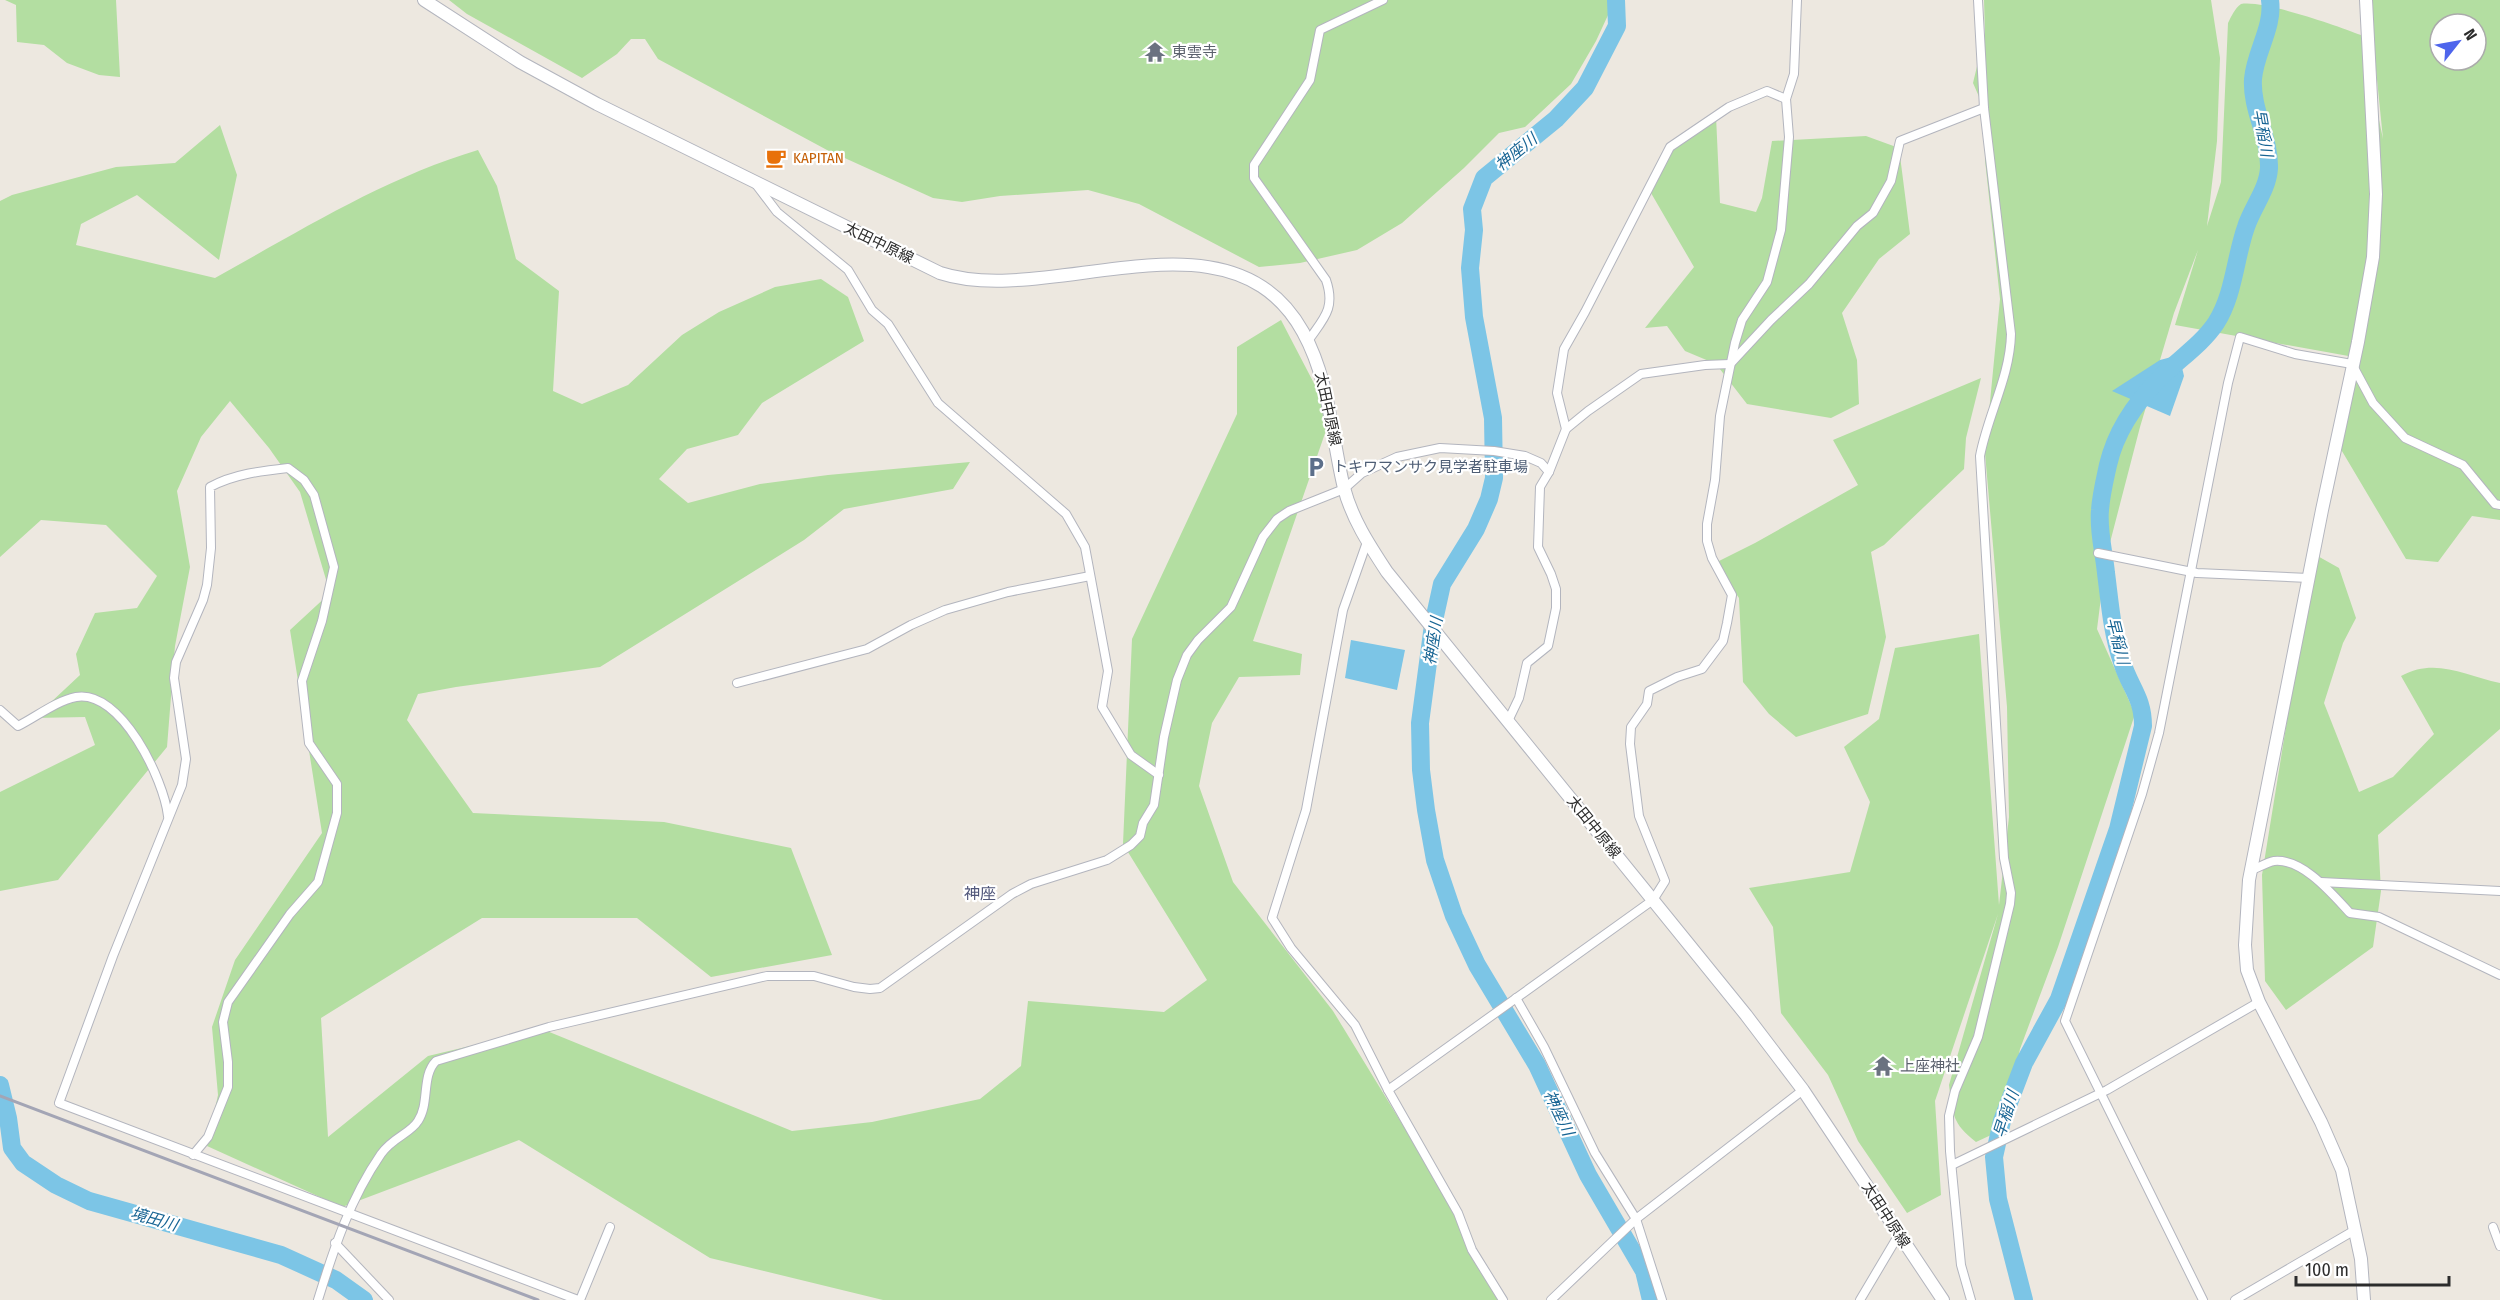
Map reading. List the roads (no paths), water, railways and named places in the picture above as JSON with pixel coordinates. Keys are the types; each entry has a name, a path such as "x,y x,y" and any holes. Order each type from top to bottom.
{"main road":[{"name":"太田中原線","path":"424,0 520,62 597,104 940,273 958,278 1010,282 1153,265 1198,265 1238,274 1265,289 1284,305 1308,341 1323,379 1344,489 1367,542 1387,572 1746,1015 1803,1090 1878,1201 1898,1236 1943,1300"},
{"path":"2364,1300 2361,1259 2342,1170 2321,1122 2259,1002 2247,970 2245,951 2249,880 2373,257 2376,194 2367,0"}],"street":[{"path":"1308,341 1330,309 1331,294 1326,280 1254,178 1254,165 1310,80 1320,30 1383,0"},
{"path":"1388,1090 1653,900 1665,881 1640,816 1635,792 1631,727 1647,704 1649,691 1677,677 1702,669 1724,641 1732,595 1712,558 1707,541 1707,524 1715,480 1720,416 1730,364 1742,320 1767,282 1774,263 1781,230 1789,137 1786,99 1794,74 1797,0"},
{"path":"1971,1300 1961,1265 1949,1116 1955,1091 1978,1037 2011,892 2004,858 1980,456 2008,364 2011,334 1984,108 1978,0"},
{"path":"1566,429 1557,393 1564,349 1670,147 1729,107 1767,91 1786,99"},
{"path":"1508,720 1519,698 1527,663 1548,646 1556,608 1556,589 1538,547 1540,487 1549,472 1566,429 1641,374 1705,364 1730,364 1764,326 1809,285 1857,226 1874,213 1891,181 1900,141 1984,108"},
{"path":"754,182 777,212 848,270 872,310 888,324 938,403 948,414 1066,514 1084,547 1108,671 1102,707 1131,754 1159,775"},
{"path":"2203,1300 2066,1021 2142,795 2159,733 2228,383 2240,337 2295,354 2352,364 2373,403 2405,438 2463,465 2495,504 2500,505"},
{"path":"318,1300 335,1244 359,1188 382,1152 393,1140 412,1129 418,1121 425,1102 430,1067 436,1061 549,1027 767,976 814,976 854,987 880,988 1012,894 1031,884 1107,860 1131,845 1140,836 1143,823 1154,805 1164,737 1177,680 1187,655 1198,640 1231,608 1263,537 1277,519 1289,511 1344,489 1362,472 1397,457 1440,448 1494,451 1526,456 1541,463 1549,472"},
{"path":"193,1155 208,1137 228,1087 228,1062 223,1022 228,1002 290,914 318,882 337,813 337,784 309,743 302,681 322,621 334,567 314,495 304,480 288,468 233,478 210,487 211,548 207,585 203,600 176,662 174,678 186,759 182,785 112,956 59,1103 193,1155 579,1300 610,1227"},
{"path":"1367,542 1343,610 1306,810 1272,918 1291,948 1355,1025 1388,1090 1453,1204 1472,1250 1503,1300"},
{"path":"2098,553 2197,573 2309,578"},
{"path":"737,683 867,649 945,610 1008,592 1090,576"},
{"path":"0,710 18,726 76,697 89,697 102,704 129,725 162,786 168,816"},
{"path":"2252,870 2275,861 2296,866 2321,882 2350,914 2379,917 2500,975"},
{"path":"2321,882 2500,891"},
{"path":"1516,998 1544,1047 1595,1153 1636,1219 1662,1300"},
{"path":"1952,1165 2101,1092 2259,1002"},
{"path":"1551,1300 1636,1219 1803,1090"},
{"path":"2493,1227 2500,1246"},
{"path":"2235,1300 2355,1230"},
{"path":"1860,1300 1898,1236"},
{"path":"335,1244 388,1300"}],"water":[{"path":"2179,355 2184,376 2170,416 2112,391 2160,360"},
{"path":"1351,640 1405,650 1397,690 1345,678"}],"waterway":[{"name":"神座川","path":"1616,0 1617,26 1585,88 1556,119 1484,178 1472,209 1474,230 1470,268 1474,317 1493,418 1494,478 1489,499 1476,529 1442,584 1433,625 1420,723 1421,770 1435,860 1454,916 1477,965 1537,1065 1588,1175 1644,1271 1651,1300"},
{"name":"早稲川","path":"2024,1300 1998,1199 1994,1157 2002,1121 2024,1063 2059,999 2118,829 2143,726 2141,707 2122,662 2112,618 2100,526 2103,487 2116,440 2128,417 2168,370 2210,331 2227,301 2242,239 2268,176 2269,157 2255,101 2253,79 2267,30 2270,0"},
{"name":"境田川","path":"0,1085 12,1148 23,1163 56,1185 89,1201 281,1255 336,1280 364,1300"}],"railway":[{"path":"0,1096 538,1300"}],"place":[{"name":"東雲寺","path":"1155,52"},
{"name":"KAPITAN","path":"776,158"},
{"name":"トキワマンサク見学者駐車場","path":"1316,467"},
{"name":"上座神社","path":"1883,1066"}],"district":[{"name":"神座","path":"980,893"}]}
